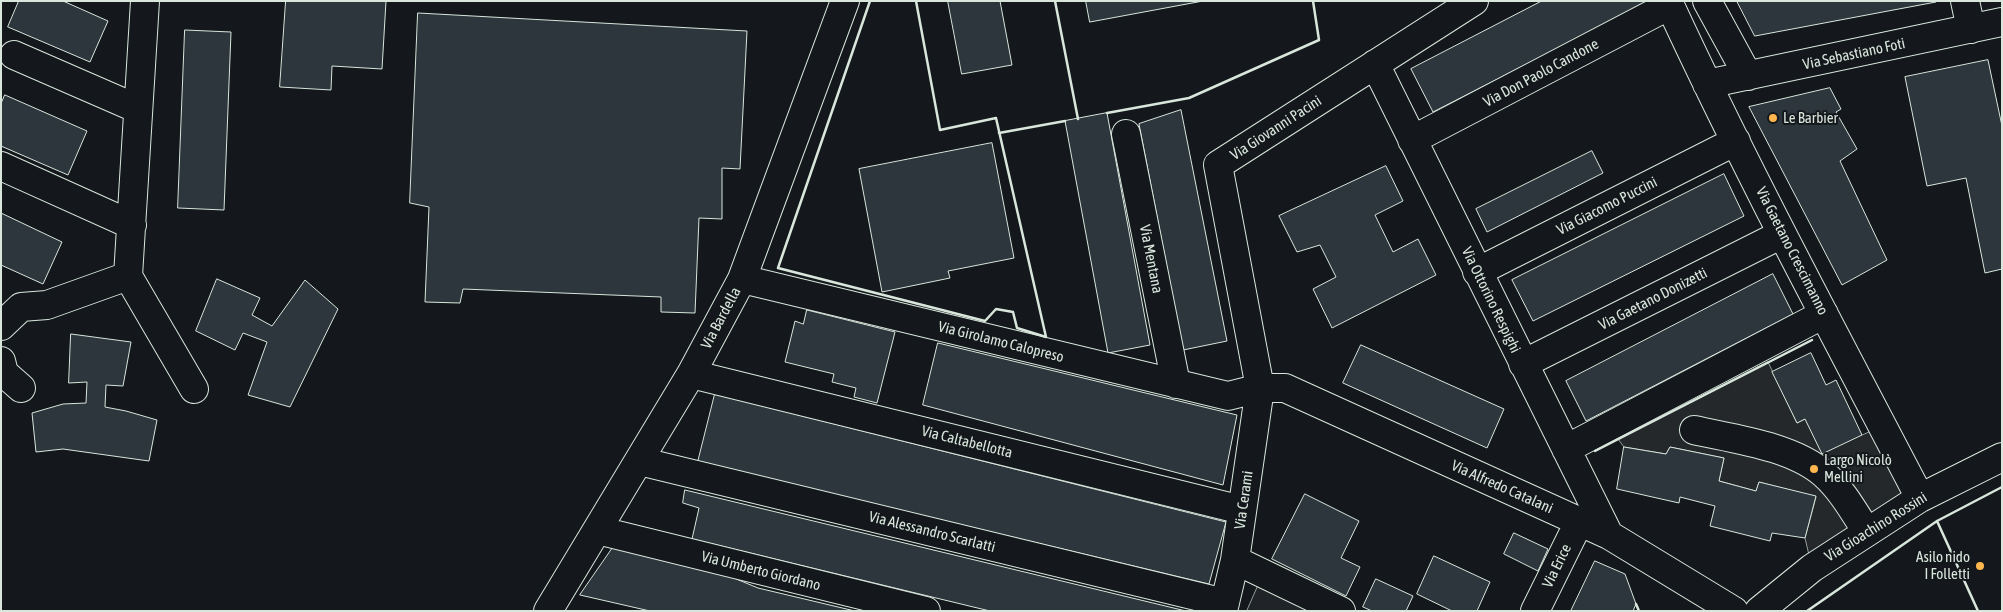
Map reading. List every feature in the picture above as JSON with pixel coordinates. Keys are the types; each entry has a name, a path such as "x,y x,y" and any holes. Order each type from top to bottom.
{"street":[{"path":"145,1 128,276 194,389"},
{"name":"Via Bardella","path":"548,611 692,374 742,279 845,1"},
{"name":"Via Giovanni Pacini","path":"1260,388 1218,165 1474,1"},
{"path":"1708,1 1748,76"},
{"path":"1965,1 1970,29"},
{"name":"Via Gaetano Crescimanno","path":"1669,3 1782,234 1920,498"},
{"name":"Via Don Paolo Candone","path":"1412,140 1669,3"},
{"name":"Via Sebastiano Foti","path":"1707,84 2002,22"},
{"path":"14,55 138,109"},
{"name":"Via Ottorino Respighi","path":"1374,64 1609,535"},
{"name":"Via Mentana","path":"1126,134 1176,384"},
{"name":"Via Giacomo Puccini","path":"1477,272 1736,141"},
{"path":"1,166 132,226"},
{"name":"Via Gaetano Donizetti","path":"1523,364 1782,234"},
{"path":"1,326 21,307 47,305 128,276"},
{"name":"Via Girolamo Calopreso","path":"742,279 1228,396 1260,388"},
{"path":"1566,449 1824,314"},
{"path":"1,361 4,373 21,388"},
{"name":"Via Caltabellotta","path":"692,374 1242,510"},
{"name":"Via Cerami","path":"1224,607 1235,560 1260,388"},
{"name":"Via Alfredo Catalani","path":"1260,388 1285,388 1609,535 1734,611"},
{"path":"1694,430 1764,445 1799,459 1822,472 1841,492 1867,532"},
{"name":"Via Gioachino Rossini","path":"1759,611 1812,568 1920,498 2002,457"},
{"name":"Via Alessandro Scarlatti","path":"639,461 1224,607"},
{"name":"Via Erice","path":"1535,611 1579,522"},
{"name":"Via Umberto Giordano","path":"597,530 926,611"},
{"path":"1235,560 1341,611"}],"shaded area":[{"name":"Largo Nicolò Mellini","path":"1768,362 1797,423 1805,419 1862,435 1883,426 1920,498 1812,568 1805,538 1816,497 1759,482 1756,491 1719,481 1724,458 1670,447 1666,454 1624,447 1618,439"},
{"path":"1258,586 1313,611 1247,611"}],"building":[{"path":"19,1 63,1 108,21 90,62 8,27"},
{"path":"286,1 386,1 382,69 332,66 331,90 280,87"},
{"path":"948,1 1000,1 1012,65 962,74"},
{"path":"1086,1 1203,1 1090,22"},
{"path":"1542,1 1645,1 1646,3 1433,112 1411,69"},
{"path":"1737,1 1936,1 1936,2 1755,36"},
{"path":"418,13 747,31 740,169 722,168 722,219 699,218 695,313 661,312 661,297 463,289 460,303 425,302 429,207 410,203"},
{"path":"185,30 231,32 224,210 178,208"},
{"path":"1988,60 2002,126 2002,269 1985,273 1966,178 1927,186 1905,77"},
{"path":"1830,88 1841,109 1836,112 1857,149 1840,161 1887,260 1842,285 1749,107"},
{"path":"5,95 87,131 68,175 1,146 1,104"},
{"path":"1181,110 1227,341 1183,350 1139,124"},
{"path":"1107,113 1150,345 1108,353 1065,121"},
{"path":"992,143 1014,258 948,271 950,278 882,292 859,169"},
{"path":"1592,151 1603,173 1487,232 1476,209"},
{"path":"1386,166 1403,201 1375,215 1393,252 1418,239 1436,275 1332,328 1313,289 1336,277 1320,245 1297,252 1279,216"},
{"path":"1724,174 1744,216 1533,321 1512,280"},
{"path":"1,213 62,242 43,284 1,265"},
{"path":"1773,274 1793,314 1586,421 1566,381"},
{"path":"217,279 260,298 252,315 272,326 305,280 338,309 290,407 248,395 267,342 243,333 235,350 196,331"},
{"path":"807,310 895,332 877,403 854,397 856,388 832,382 834,374 785,362 795,321 803,324"},
{"path":"71,334 131,342 123,386 106,385 105,407 157,420 149,461 63,449 36,452 32,413 63,404 86,403 87,382 69,383"},
{"path":"938,343 1237,415 1223,485 923,405"},
{"path":"1361,345 1504,409 1487,448 1343,383"},
{"path":"1811,353 1826,385 1836,380 1862,435 1822,454 1805,419 1797,423 1772,372"},
{"path":"715,394 1226,522 1209,584 698,462"},
{"path":"1624,447 1666,454 1670,447 1724,458 1719,481 1756,491 1759,482 1816,496 1805,538 1772,533 1770,541 1710,526 1715,506 1680,497 1679,503 1617,489"},
{"path":"685,490 1186,611 990,611 692,539 699,508 683,503"},
{"path":"1305,494 1359,521 1341,558 1360,567 1346,596 1272,559"},
{"path":"1514,533 1548,549 1538,571 1504,554"},
{"path":"614,546 729,576 758,588 855,611 650,611 580,595"},
{"path":"1434,556 1490,582 1477,611 1452,611 1417,594"},
{"path":"1595,561 1625,574 1636,604 1633,611 1571,611"},
{"path":"1376,579 1413,596 1406,611 1372,611 1363,607"}],"wall":[{"path":"870,1 778,268 985,321 996,309 1013,312 1017,328 1046,337 996,118 940,130 916,1"},
{"path":"1055,1 1078,119"},
{"path":"1107,113 1189,98 1319,40 1313,1"},
{"path":"999,133 1065,121"},
{"path":"1595,451 1812,340"},
{"path":"1807,611 1937,521 2002,487"},
{"path":"1937,521 1978,611"},
{"path":"1636,604 1639,611"}],"place":[{"name":"Le Barbier","path":"1773,118"},
{"name":"Largo Nicolò Mellini","path":"1814,469"},
{"name":"Asilo nido I Folletti","path":"1980,566"}]}
